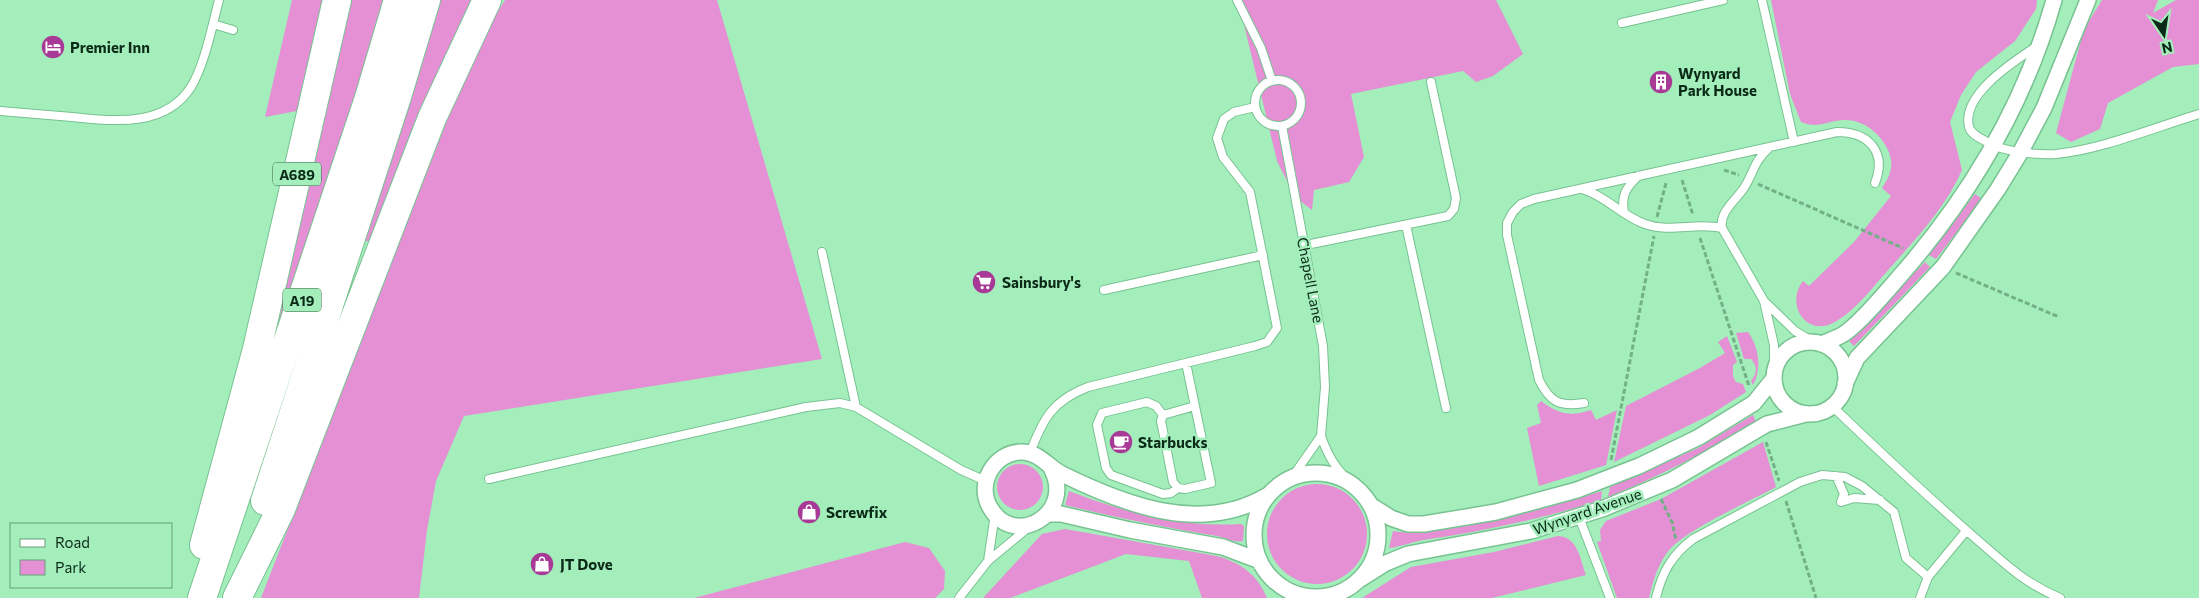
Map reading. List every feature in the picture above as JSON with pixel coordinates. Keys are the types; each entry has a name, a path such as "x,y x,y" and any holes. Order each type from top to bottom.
{"highway":[{"name":"A689","path":"193,598 209,521 257,349 337,0"},
{"name":"A19","path":"202,598 366,107 398,0"},
{"name":"A19","path":"231,598 393,109 426,0"},
{"path":"237,598 281,509 432,118 487,0"}],"street":[{"path":"2054,0 2022,87 1993,146 1954,209 1906,269 1843,334 1818,344 1797,345 1786,351 1778,360 1774,375 1776,390 1785,404 1806,414 1822,412 1832,406 1840,396 1857,358 1943,267 1976,222 2020,153 2044,108 2088,0"},
{"path":"1818,344 1835,353 1842,362 1845,384"},
{"name":"Wynyard Avenue","path":"1372,506 1400,521 1424,524 1496,512 1577,490 1639,466 1699,437 1754,403 1774,375"},
{"name":"Wynyard Avenue","path":"1359,580 1371,564 1378,546 1378,525 1372,506 1363,493 1351,483 1330,474 1318,472 1301,474 1285,481 1268,495 1257,516 1254,527 1254,539 1260,561 1272,579 1296,594 1323,597 1343,591 1386,563 1408,554 1522,533 1579,517 1654,488 1732,447 1767,424 1806,414"},
{"path":"1049,514 1058,494 1056,477 1043,459 1030,454 1015,453 1002,458 992,468 986,481 985,495 995,514 1012,525 1033,524 1049,514 1061,514 1130,530 1223,547 1260,561"},
{"path":"1052,470 1113,498 1145,508 1175,513 1196,514 1231,511 1249,506 1268,495"},
{"path":"1272,579 1278,598"}],"lane":[{"path":"0,111 122,121 158,114 173,105 190,88 199,70 219,0"},
{"path":"1237,0 1261,48 1272,82"},
{"path":"1622,23 1722,0"},
{"path":"1762,0 1794,142"},
{"path":"213,24 233,30"},
{"path":"2039,44 1992,78 1980,93 1970,112 1969,127 1974,135 1993,146 2020,153 2052,154 2078,151 2199,114"},
{"path":"1272,82 1285,82 1296,89 1300,101 1298,114 1289,123 1282,126 1265,122 1255,107 1255,100 1261,88 1272,82"},
{"path":"1306,245 1448,216 1454,209 1456,198 1431,82"},
{"path":"1030,454 1038,431 1052,408 1068,395 1088,387 1267,342 1277,328 1250,192 1223,158 1217,138 1224,119 1234,112 1255,107"},
{"name":"Chapell Lane","path":"1282,126 1306,245 1323,346 1325,387 1321,436 1328,456 1336,469 1351,483"},
{"path":"1584,403 1568,406 1561,404 1546,394 1539,380 1507,234 1507,223 1513,212 1521,204 1579,188 1837,132 1860,134 1870,142 1875,151 1879,173 1875,183"},
{"path":"1771,147 1756,162 1745,186 1723,216 1722,228 1764,301 1795,331 1818,344"},
{"path":"1624,212 1622,199 1624,191 1638,176"},
{"path":"1579,188 1609,201 1646,224 1663,228 1708,225 1722,228"},
{"path":"1406,225 1446,408"},
{"path":"822,252 856,407"},
{"path":"1104,290 1263,256"},
{"path":"1764,301 1774,345 1774,375"},
{"path":"1186,363 1195,406 1211,483 1185,489 1178,488 1173,482 1160,421 1163,415 1195,406"},
{"path":"1163,415 1156,406 1147,402 1112,409 1102,413 1097,420 1097,425 1106,468 1111,475 1163,494 1171,493 1178,488"},
{"path":"489,479 806,407 840,403 856,407 961,470 986,481"},
{"path":"1832,406 1966,531 2020,577 2060,598"},
{"path":"1285,481 1293,476 1321,436"},
{"path":"1656,598 1660,582 1669,563 1680,549 1693,539 1800,482 1822,475 1844,477 1862,486 1894,512 1906,558 1928,577"},
{"path":"1836,476 1844,494 1841,502 1854,498 1880,500"},
{"path":"988,561 995,514"},
{"path":"1579,517 1610,598"},
{"path":"959,598 988,561 1033,524"},
{"path":"1920,598 1928,577 1966,531"}],"path":[{"path":"1654,488 1672,522 1674,535 1680,549"}],"green space":[{"path":"292,0 327,0 302,110 265,117"},
{"path":"347,0 385,0 273,356 267,353"},
{"path":"441,0 478,0 375,243 362,240"},
{"path":"505,0 717,0 822,359 464,416 436,481 427,530 419,598 261,598 475,48"},
{"path":"1238,0 1496,0 1523,54 1493,76 1476,82 1463,71 1351,94 1364,157 1349,182 1314,190 1312,210 1295,197 1277,161"},
{"path":"1771,0 2037,0 2036,9 2015,41 1976,72 1961,95 1950,122 1962,170 1946,199 1915,239 1860,302 1842,318 1825,326 1815,326 1801,316 1796,299 1798,290 1803,281 1809,286 1854,242 1891,196 1882,188 1890,174 1891,159 1884,142 1875,132 1863,124 1850,120 1818,125 1801,122 1790,94"},
{"path":"2102,0 2158,0 2153,13 2176,0 2199,0 2199,64 2173,67 2108,103 2100,129 2071,142 2056,133 2084,29"},
{"path":"1975,194 1982,199 1936,259 1929,255"},
{"path":"1925,262 1930,267 1854,346 1849,341"},
{"path":"1748,332 1755,344 1758,358 1758,372 1753,385 1751,381 1755,375 1756,367 1751,359 1744,359 1736,333"},
{"path":"1727,336 1737,362 1733,365 1733,376 1736,382 1743,384 1746,392 1710,415 1614,462 1626,406 1725,353 1718,342"},
{"path":"1541,401 1553,409 1565,413 1571,414 1591,410 1596,420 1617,410 1606,465 1539,486 1527,428 1541,423 1537,405"},
{"path":"1753,415 1756,422 1720,443 1665,472 1608,497 1610,487 1698,448"},
{"path":"1763,442 1776,487 1705,524 1679,541 1662,560 1649,598 1617,598 1597,542 1601,541 1600,530 1606,521 1661,499"},
{"path":"1016,464 1024,464 1033,468 1039,474 1043,487 1039,500 1033,506 1024,510 1016,510 1007,506 1001,500 997,491 997,483 1001,474 1007,468"},
{"path":"1317,484 1327,485 1345,492 1359,506 1366,524 1366,544 1359,562 1345,576 1327,583 1317,584 1307,583 1289,576 1275,562 1268,544 1267,534 1268,524 1275,506 1289,492 1307,485"},
{"path":"1069,491 1111,506 1154,517 1219,525 1241,524 1244,526 1243,541 1233,541 1217,536 1106,515 1065,505"},
{"path":"1602,491 1601,500 1535,519 1389,548 1393,531 1408,533 1424,532 1473,525 1529,512"},
{"path":"1065,529 1226,559 1241,566 1253,576 1267,598 1202,598 1189,561 1126,554 1010,598 983,598 1042,534"},
{"path":"1558,536 1565,537 1574,545 1586,575 1492,598 1362,598 1411,567 1494,552"},
{"path":"905,542 929,548 945,571 944,589 935,598 694,598"}],"place":[{"name":"Premier Inn","path":"53,47"},
{"name":"Wynyard Park House","path":"1661,82"},
{"name":"Sainsbury's","path":"984,282"},
{"name":"Starbucks","path":"1121,442"},
{"name":"Screwfix","path":"809,512"},
{"name":"JT Dove","path":"542,564"}]}
